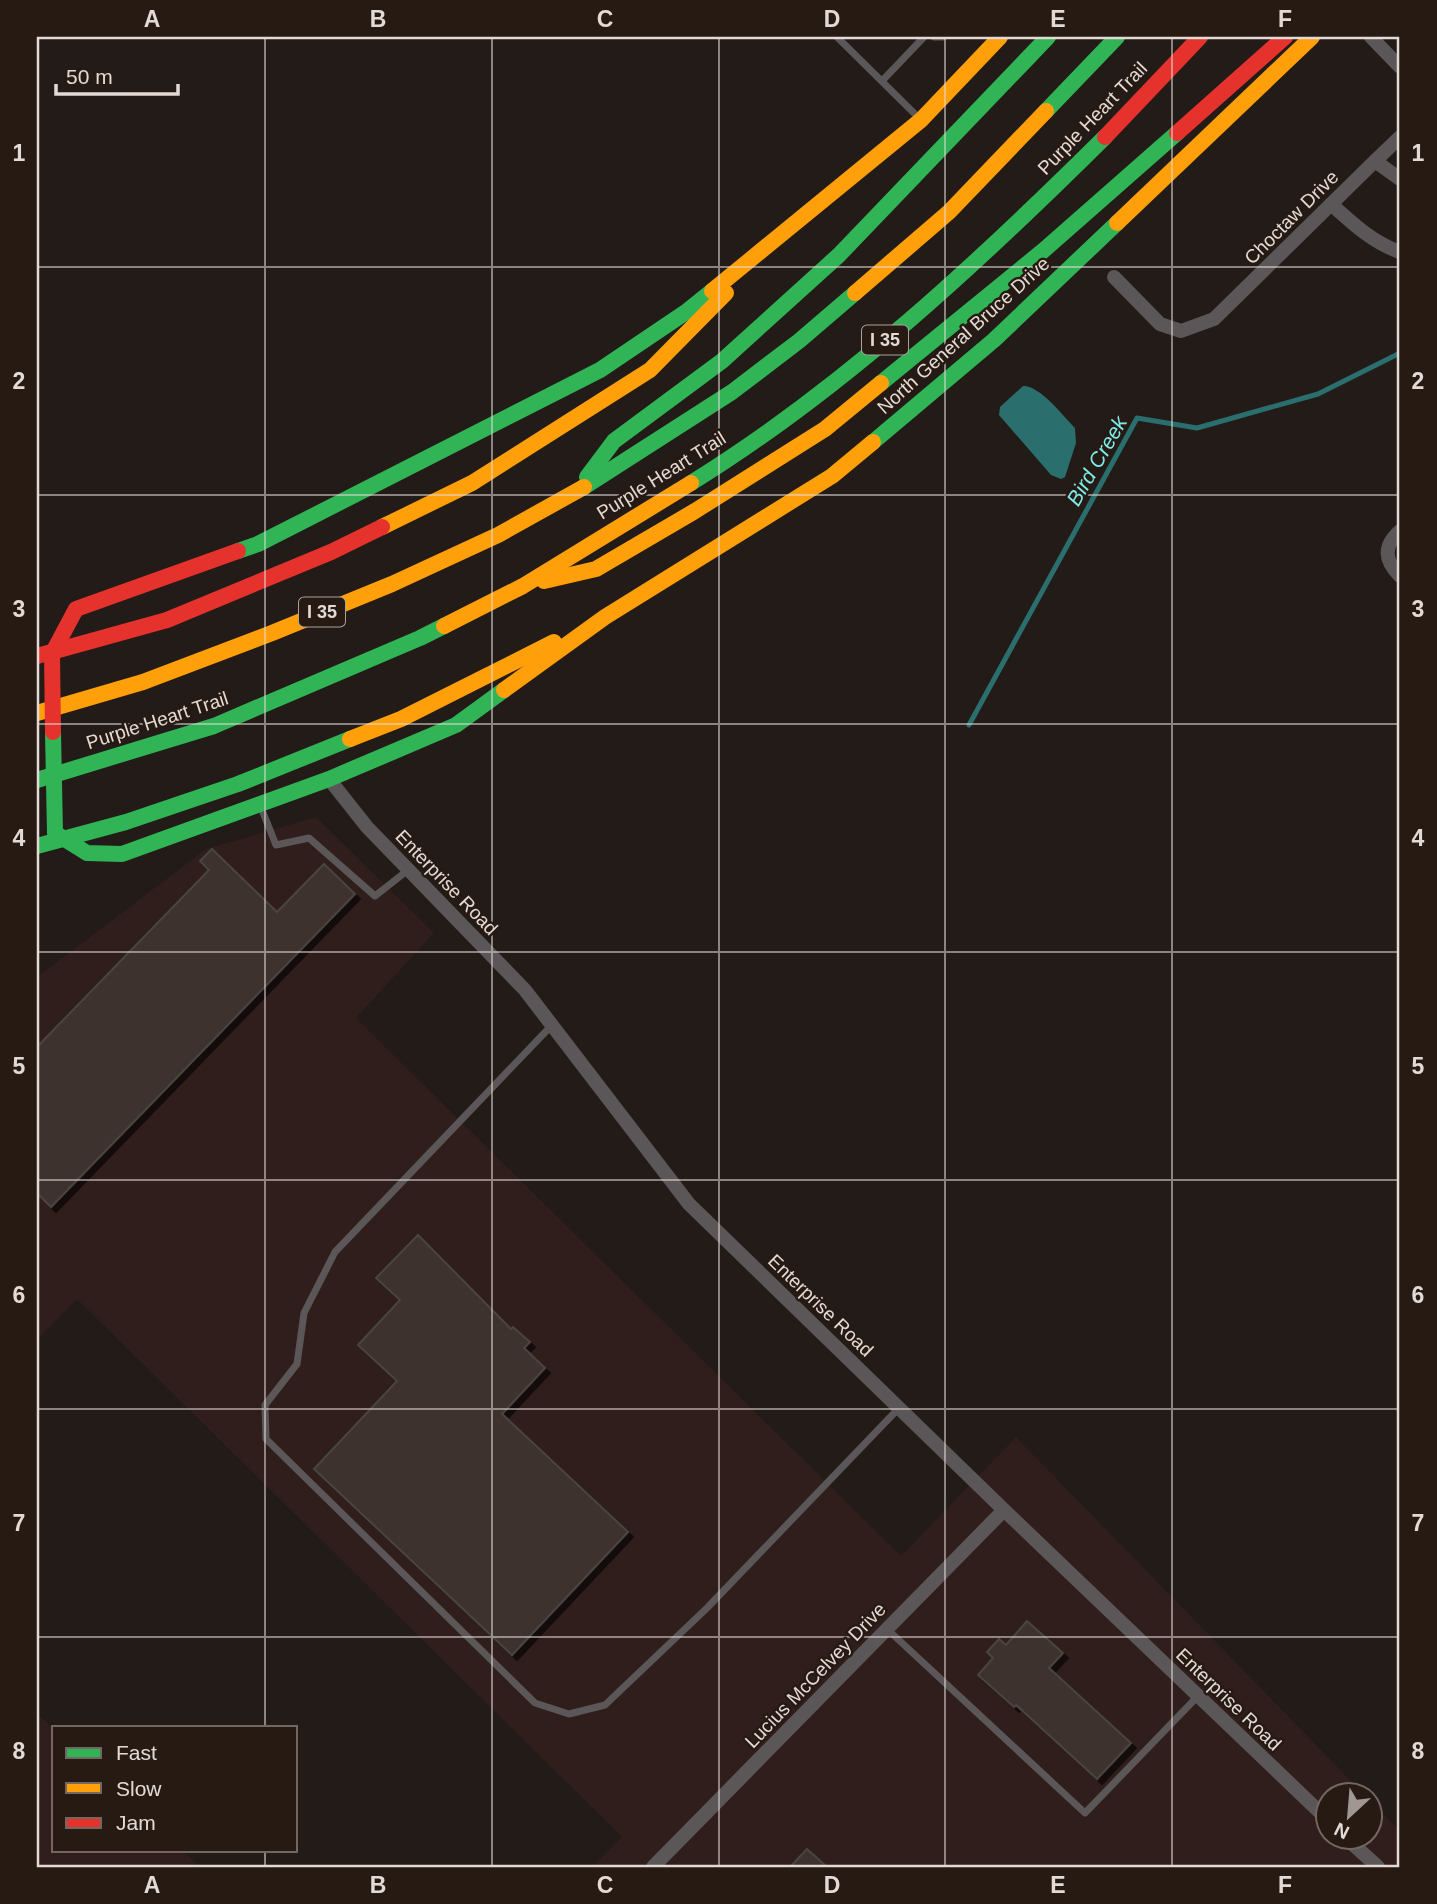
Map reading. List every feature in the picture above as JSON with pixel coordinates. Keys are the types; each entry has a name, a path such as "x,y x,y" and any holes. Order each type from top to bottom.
{"main road":[{"path":"605,617 456,725 328,779 122,854 87,853 55,833 52,654 76,609 258,544 600,370 686,312 921,120 1000,37"},
{"path":"577,491 614,441 722,361 839,255 1048,37"},
{"name":"Purple Heart Trail","path":"37,713 143,682 392,584 498,535 577,491 732,392 818,325 949,212 1117,37"},
{"name":"Purple Heart Trail","path":"37,780 214,726 420,638 523,586 720,465 825,390 963,274 1118,124 1200,37"},
{"path":"523,586 596,569 695,511 825,429 1044,250 1285,37"},
{"name":"North General Bruce Drive","path":"605,617 832,476 994,340 1311,37"},
{"path":"37,656 167,620 331,552 472,483 650,370 792,225"},
{"path":"37,846 126,822 238,784 401,719 605,617"}],"street":[{"path":"1371,37 1400,67"},
{"name":"Choctaw Drive","path":"1114,277 1160,324 1181,331 1214,320 1400,137"},
{"path":"1375,160 1400,179"},
{"path":"1331,204 1360,230 1400,252"},
{"path":"1400,531 1387,547 1390,566 1400,576"},
{"name":"Enterprise Road","path":"328,779 367,827 525,990 689,1204 1314,1808"},
{"name":"Lucius McCelvey Drive","path":"653,1867 1004,1510"},
{"path":"1361,1852 1378,1867"}],"lane":[{"path":"837,37 921,120"},
{"path":"882,81 924,37"},
{"path":"934,37 943,37"},
{"path":"259,804 276,845 309,838 375,896 408,870"},
{"path":"552,1025 335,1252 304,1313 297,1364 264,1405 267,1439 534,1703 569,1714 605,1704 707,1608 899,1408"},
{"path":"887,1629 1085,1813 1198,1696"}],"shaded area":[{"path":"316,817 434,933 356,1018 901,1556 1016,1437 1352,1782 1314,1782 1314,1852 1384,1852 1384,1814 1400,1831 1400,1867 592,1867 622,1837 77,1299 37,1340 37,977 206,849"},
{"path":"37,1713 52,1728 52,1852 184,1852 200,1867 37,1867"}],"water":[{"path":"1023,386 1030,387 1044,396 1075,428 1076,443 1065,477 1061,479 1051,475 999,415 1000,407"}],"building":[{"path":"212,849 277,912 324,864 355,894 51,1207 37,1193 37,1047 209,870 200,861"},
{"path":"418,1235 511,1329 513,1327 530,1342 524,1348 545,1368 502,1414 628,1532 512,1655 314,1469 397,1381 358,1345 400,1300 376,1278"},
{"path":"1027,1621 1063,1653 1049,1668 1131,1743 1097,1779 1016,1705 1014,1707 978,1675 993,1658 987,1652 999,1639 1006,1645"},
{"path":"807,1849 827,1867 790,1867"}],"waterway":[{"name":"Bird Creek","path":"969,725 1137,418 1197,428 1318,394 1400,353"}],"traffic: fast":[{"path":"587,477 614,441 722,361 839,255 1048,37"},
{"path":"1046,111 1117,37"},
{"path":"881,383 1044,250 1177,133"},
{"path":"691,483 802,407 908,322 1009,231 1105,137"},
{"path":"873,442 994,340 1117,223"},
{"path":"238,551 258,544 600,370 686,312 712,291"},
{"path":"584,487 732,392 799,341 855,293"},
{"path":"37,780 214,726 444,626"},
{"path":"53,732 55,833 87,853 122,854 329,779 456,725 504,690"},
{"path":"37,846 126,822 238,784 350,739"}],"traffic: slow":[{"path":"712,291 921,120 1000,37"},
{"path":"1117,223 1312,37"},
{"path":"855,293 949,212 1046,111"},
{"path":"382,527 472,483 650,370 726,293"},
{"path":"544,581 596,569 695,511 825,429 881,383"},
{"path":"504,690 605,617 832,476 873,442"},
{"path":"444,626 523,586 691,483"},
{"path":"37,713 143,682 392,584 498,535 584,487"},
{"path":"350,739 401,719 554,642"}],"traffic: jam":[{"path":"1105,137 1200,37"},
{"path":"1177,133 1285,37"},
{"path":"37,656 167,620 331,552 382,527"},
{"path":"53,732 52,654 76,609 238,551"}]}
